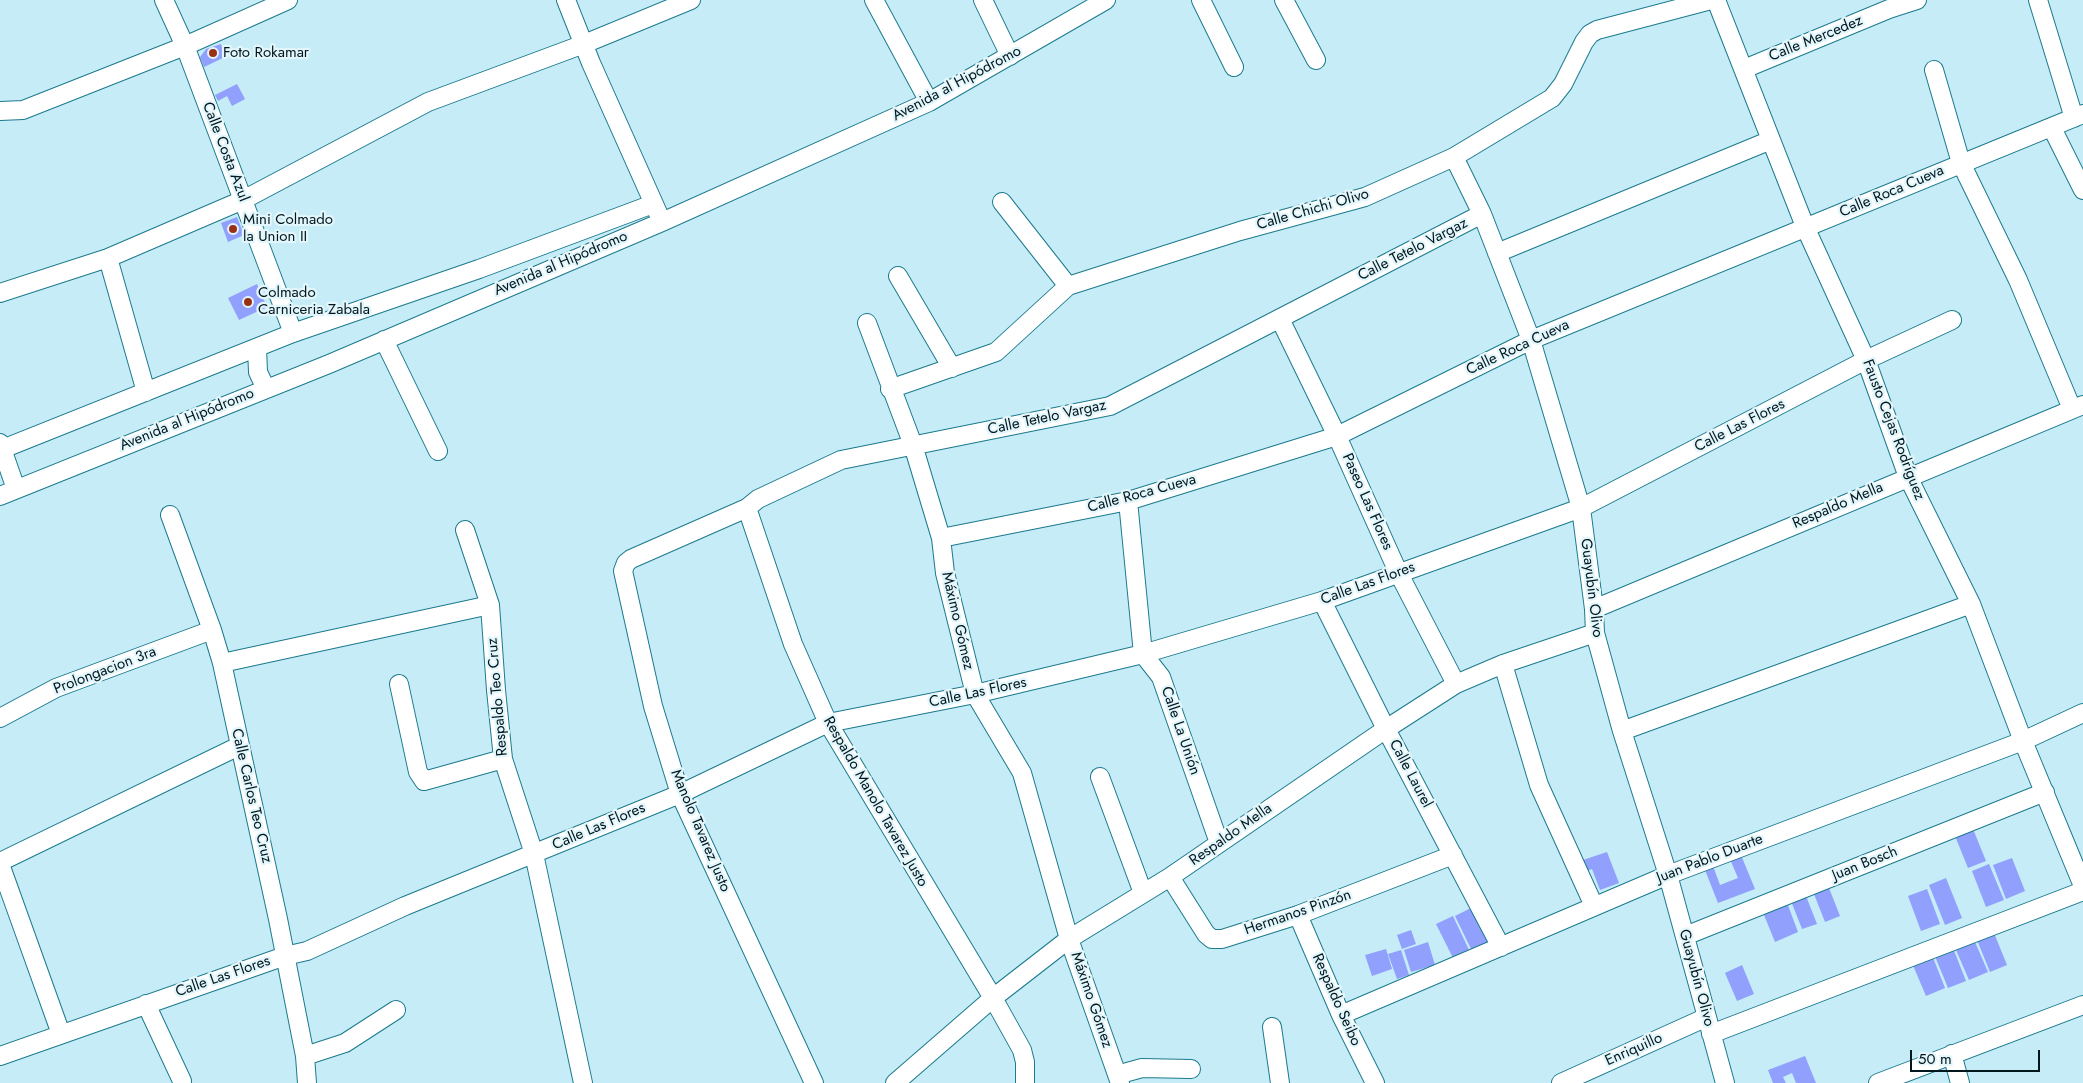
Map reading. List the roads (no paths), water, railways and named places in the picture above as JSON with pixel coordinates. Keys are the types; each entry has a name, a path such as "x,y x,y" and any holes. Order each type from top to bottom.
{"street":[{"name":"Calle Costa Azul","path":"164,0 185,46 293,333"},
{"path":"0,112 23,110 185,46 288,0"},
{"path":"566,0 662,222"},
{"path":"0,293 108,258 243,200 428,102 584,44 691,0"},
{"path":"874,0 929,102"},
{"path":"983,0 1010,56"},
{"name":"Avenida al Hipódromo","path":"8,492 266,389 662,222 929,102 1106,0"},
{"path":"1201,0 1234,67"},
{"path":"1284,0 1316,60"},
{"name":"Calle Chichi Olivo","path":"890,389 996,352 1068,286 1240,231 1365,197 1454,157 1552,98 1563,84 1590,34 1597,30 1711,0"},
{"name":"Fausto Cejas Rodríguez","path":"1716,0 1806,229 1866,360 1908,477 1971,604 2023,741 2083,886"},
{"name":"Calle Mercedez","path":"1744,69 1889,9 1917,0"},
{"path":"2038,0 2078,116"},
{"path":"1934,70 1961,163 2078,407"},
{"name":"Calle Roca Cueva","path":"941,538 1128,501 1337,436 1531,340 2078,116"},
{"path":"2052,128 2083,190"},
{"path":"1497,253 1771,140"},
{"name":"Guayubín Olivo","path":"1454,157 1482,214 1531,340 1581,508 1594,609 1595,633 1622,730 1668,875 1725,1083"},
{"path":"1002,202 1068,286"},
{"path":"8,492 1,447 293,333 479,268 653,204"},
{"name":"Calle Tetelo Vargaz","path":"624,567 631,559 747,508 758,499 841,460 1110,406 1482,214"},
{"path":"108,258 146,392"},
{"path":"898,276 952,368"},
{"name":"Paseo Las Flores","path":"1280,319 1337,436 1398,572 1456,684"},
{"name":"Calle Las Flores","path":"0,1056 285,956 307,951 405,906 680,794 828,723 975,694 1143,654 1322,601 1398,572 1581,508 1866,360 1952,320"},
{"name":"Máximo Gómez","path":"867,323 890,389 913,445 941,538 945,573 975,694 1022,773 1070,939 1119,1079"},
{"path":"384,340 438,451"},
{"path":"257,348 258,372 266,389"},
{"name":"Respaldo Mella","path":"1594,609 2078,407"},
{"path":"1128,501 1143,654"},
{"name":"Respaldo Manolo Tavarez Justo","path":"747,508 793,644 828,723 993,998 1022,1050 1025,1062 1026,1083"},
{"name":"Calle Carlos Teo Cruz","path":"170,515 212,630 222,663 285,956 305,1056 307,1083"},
{"name":"Respaldo Teo Cruz","path":"465,530 490,605 503,759 534,854 583,1083"},
{"name":"Manolo Tavarez Justo","path":"624,567 623,571 653,706 680,794 814,1083"},
{"name":"Calle Laurel","path":"1322,601 1386,728 1501,947"},
{"path":"1622,730 1971,604"},
{"path":"222,663 490,605"},
{"name":"Prolongacion 3ra","path":"0,718 56,688 212,630"},
{"name":"Respaldo Mella","path":"895,1083 993,998 1070,939 1170,877 1386,728 1456,684 1503,664 1595,633"},
{"name":"Calle La Unión","path":"1143,654 1161,677 1219,843"},
{"path":"1503,664 1539,785 1594,906"},
{"path":"399,684 418,772 424,781 503,759"},
{"name":"Juan Pablo Duarte","path":"1341,1015 1668,875 2023,741 2083,713"},
{"path":"61,1034 0,863 239,746"},
{"path":"1100,777 1143,893"},
{"name":"Juan Bosch","path":"1685,936 2045,792"},
{"name":"Hermanos Pinzón","path":"1170,877 1206,934 1212,939 1222,939 1298,915 1453,855"},
{"name":"Enriquillo","path":"1561,1083 1709,1026 2083,891"},
{"name":"Respaldo Seibo","path":"1298,915 1341,1015 1375,1083"},
{"path":"146,1004 182,1081"},
{"path":"1878,1083 1916,1076 1952,1054 2083,1006"},
{"path":"305,1056 345,1043 396,1010"},
{"path":"1272,1027 1280,1083"},
{"path":"1952,1054 1960,1083"},
{"path":"1119,1079 1142,1068 1191,1069"}],"place":[{"name":"Foto Rokamar","path":"213,53"},
{"name":"Mini Colmado la Union II","path":"233,229"},
{"name":"Colmado Carniceria Zabala","path":"248,302"}]}
